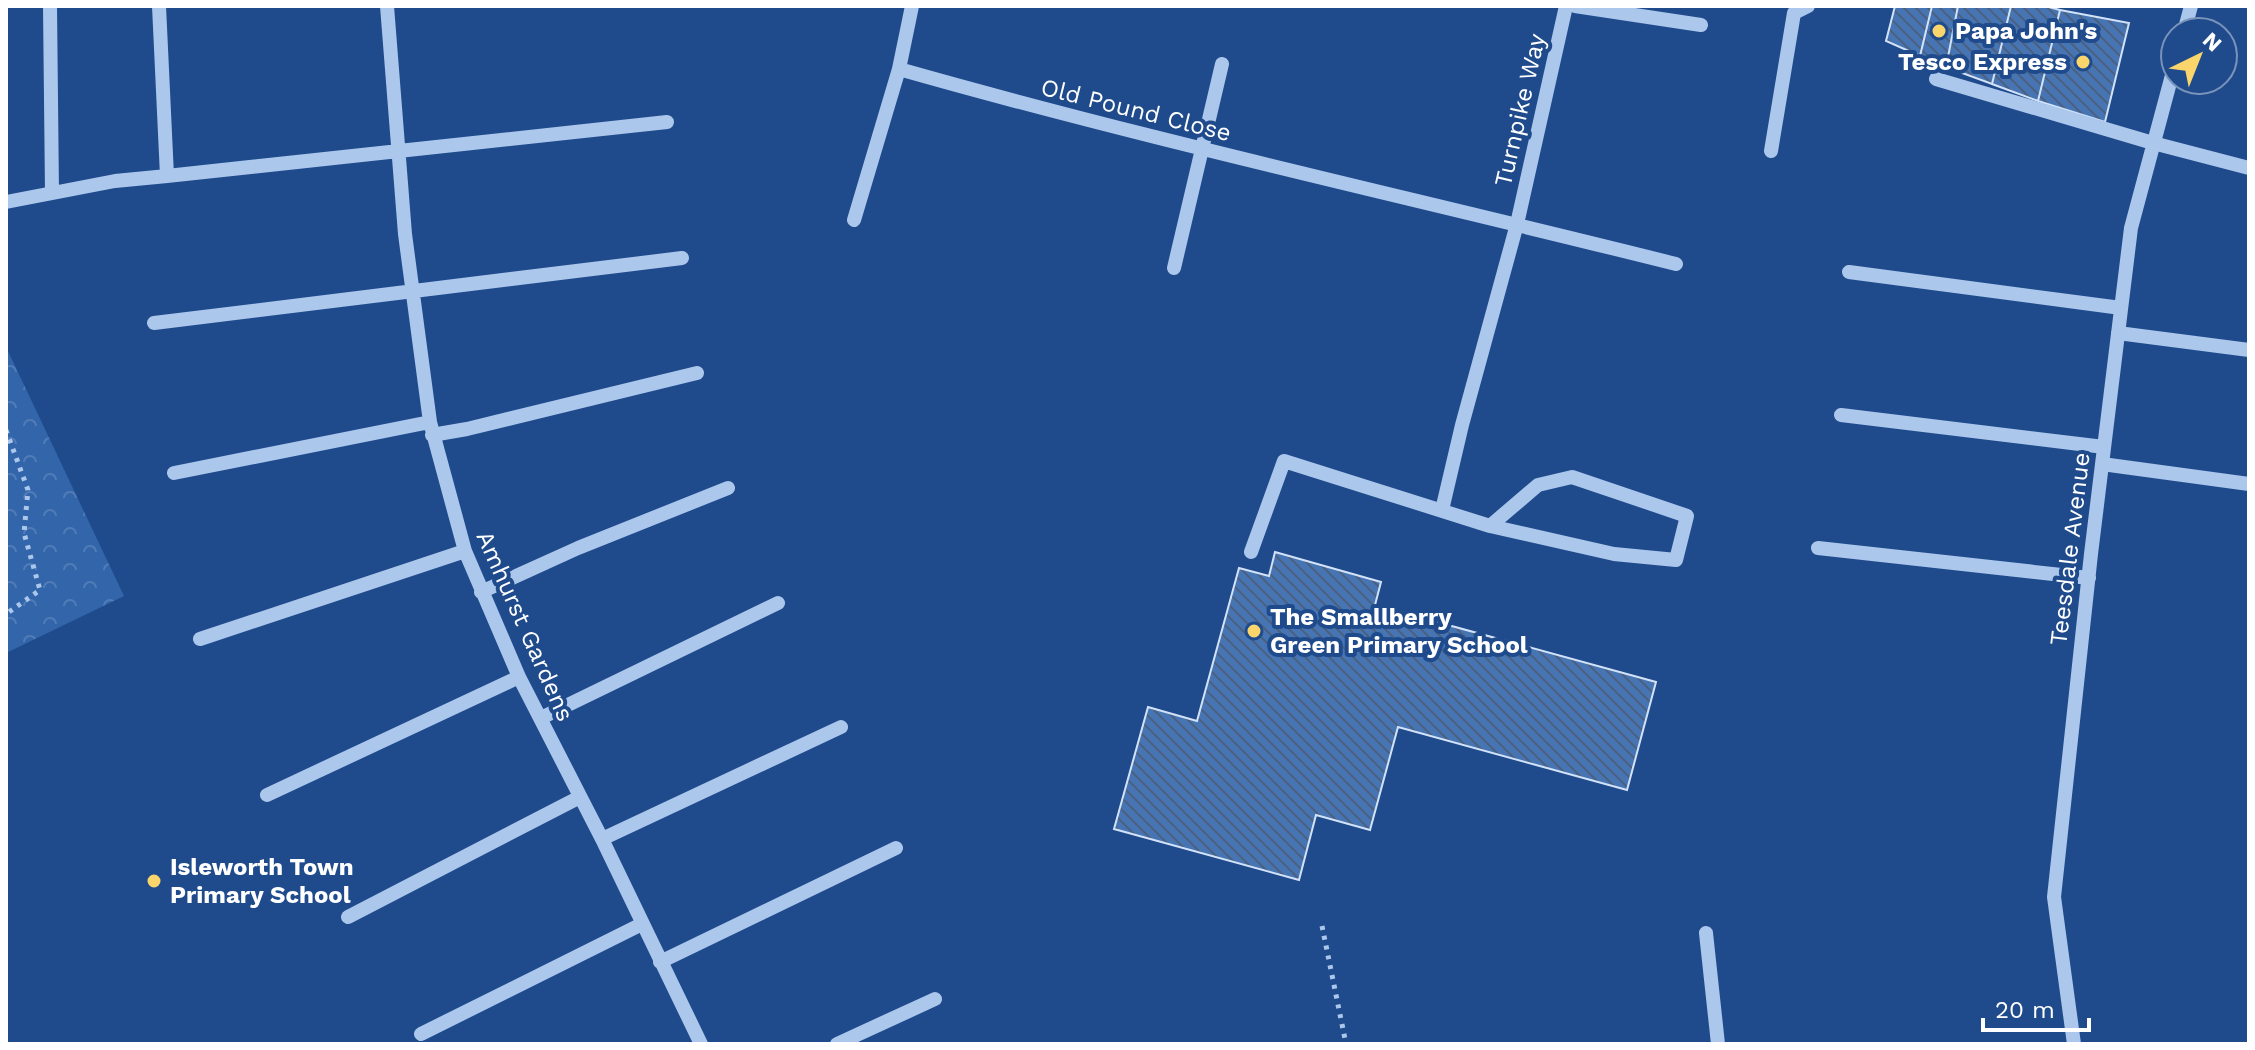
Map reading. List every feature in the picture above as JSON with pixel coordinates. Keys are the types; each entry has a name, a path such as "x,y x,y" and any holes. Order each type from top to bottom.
{"street":[{"path":"50,6 52,193"},
{"path":"159,6 167,176"},
{"name":"Amhurst Gardens","path":"387,6 412,289 431,428 465,551 519,677 701,1044"},
{"path":"854,220 899,69 912,6"},
{"name":"Turnpike Way","path":"1442,510 1517,224 1566,6"},
{"path":"1575,6 1701,25"},
{"path":"1771,151 1794,13 1808,6"},
{"path":"2175,6 2190,8"},
{"path":"1174,268 1222,64"},
{"name":"Old Pound Close","path":"899,69 1202,150 1517,224"},
{"path":"1936,79 2249,168"},
{"name":"Teesdale Avenue","path":"2074,1044 2054,897 2131,228 2166,96"},
{"path":"6,202 115,181 667,122"},
{"name":"Turnpike Way","path":"1517,224 1676,264"},
{"path":"154,323 682,258"},
{"path":"1849,272 2121,308"},
{"path":"2118,333 2249,350"},
{"path":"174,473 431,428 467,429 697,373"},
{"path":"1841,415 2104,447"},
{"path":"1251,552 1284,461 1490,526 1614,554 1676,560 1687,516 1572,477 1538,485 1490,526"},
{"path":"2102,464 2249,484"},
{"path":"481,592 578,548 728,488"},
{"path":"1818,548 2089,578"},
{"path":"200,639 465,551"},
{"path":"541,718 778,603"},
{"path":"267,795 519,677"},
{"path":"602,839 841,727"},
{"path":"348,917 580,797"},
{"path":"660,962 896,848"},
{"path":"421,1034 642,924"},
{"path":"1706,933 1718,1044"},
{"path":"837,1044 935,999"}],"path":[{"path":"6,430 28,490 24,533 40,590 6,614"},
{"path":"1322,926 1346,1044"}],"green space":[{"path":"6,347 124,596 6,653"}],"building":[{"path":"1895,6 1932,6 1920,56 1886,41"},
{"name":"Papa John's","path":"1932,6 1958,6 1946,67 1920,56"},
{"path":"1958,6 2011,6 1992,84 1946,67"},
{"path":"2011,6 2045,6 2060,10 2038,101 1992,84"},
{"name":"Tesco Express","path":"2060,10 2129,23 2105,122 2038,101"},
{"path":"1275,552 1381,582 1375,605 1656,682 1627,790 1398,727 1370,830 1316,815 1299,880 1114,829 1148,707 1197,721 1239,568 1269,576"}],"place":[{"name":"Papa John's","path":"1939,31"},
{"name":"Tesco Express","path":"2083,62"},
{"name":"The Smallberry Green Primary School","path":"1254,631"},
{"name":"Isleworth Town Primary School","path":"154,881"}]}
